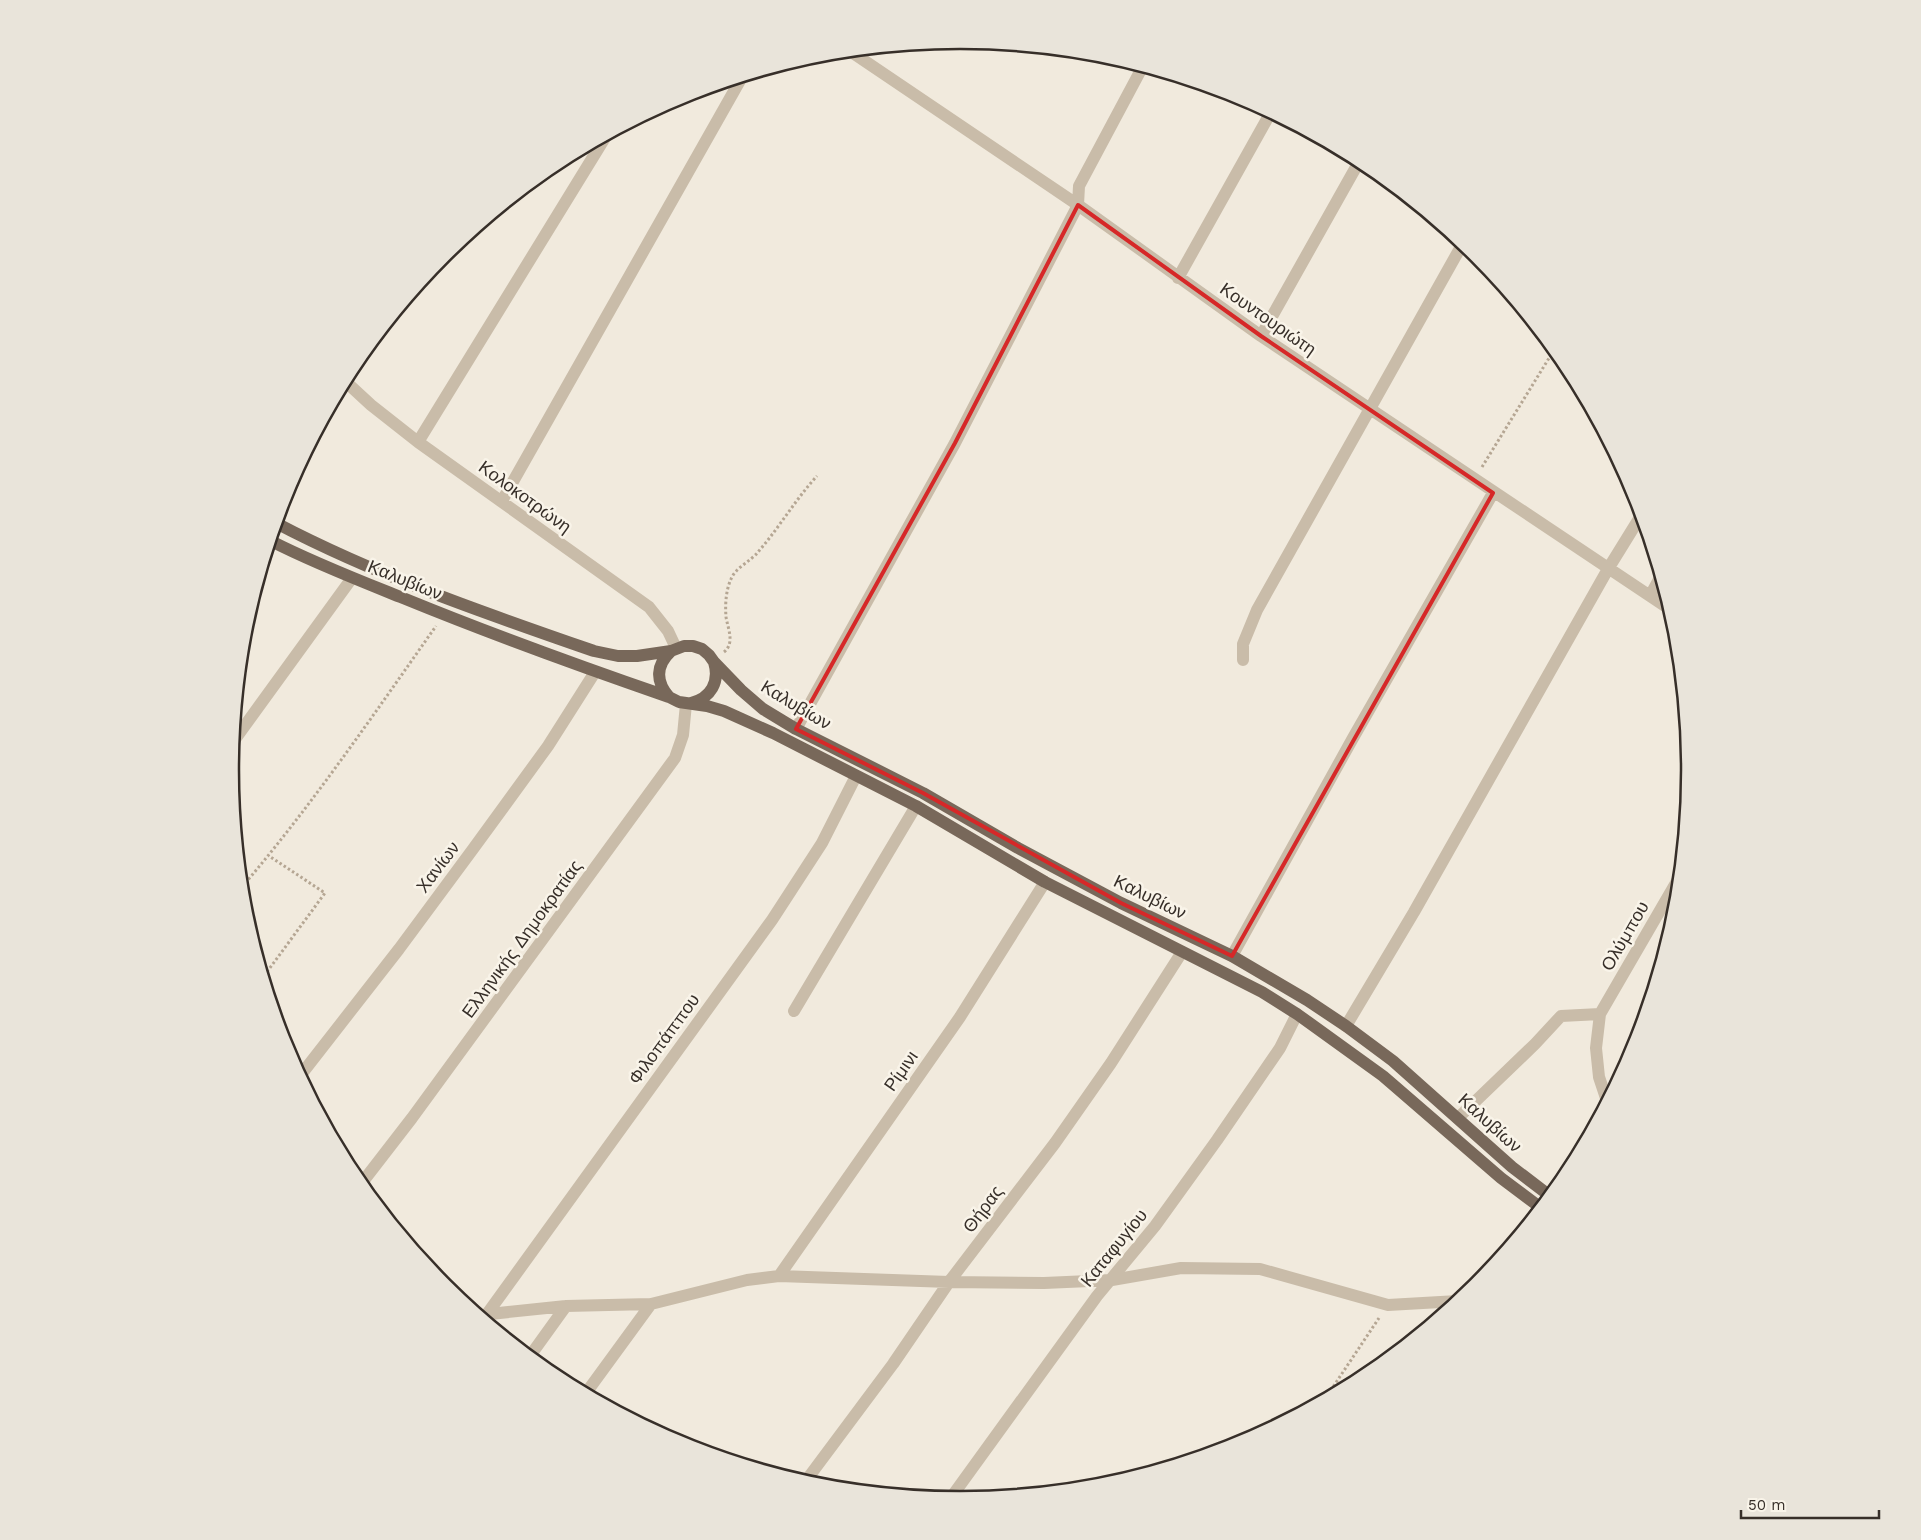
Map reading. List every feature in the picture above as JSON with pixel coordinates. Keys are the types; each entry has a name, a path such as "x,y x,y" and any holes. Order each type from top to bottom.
{"main road":[{"name":"Καλυβίων","path":"282,526 359,562 508,621 594,651 618,656 637,656 693,646 711,658 741,690 763,709 796,729 923,793 1112,899 1232,956 1346,1026 1393,1061 1512,1167 1545,1192"},
{"name":"Καλυβίων","path":"276,543 352,578 595,672 688,704 724,711 773,733 916,806 1044,882 1262,992 1297,1014 1383,1076 1501,1178 1536,1204"},
{"path":"669,697 663,690 659,673 665,656 674,649"},
{"path":"688,704 700,701 713,689 716,671 711,658"}],"street":[{"name":"Κουντουριώτη","path":"858,56 1078,206 1261,336 1493,493 1662,604"},
{"path":"796,729 955,443 1078,206 1079,186 1140,71"},
{"path":"502,501 738,84"},
{"path":"1178,278 1268,118"},
{"path":"418,442 601,145"},
{"path":"1261,336 1356,167"},
{"path":"1243,660 1243,644 1257,610 1459,249"},
{"name":"Κολοκοτρώνη","path":"351,386 418,442 649,607 668,631 674,649"},
{"path":"1232,956 1353,738 1493,493"},
{"path":"1346,1026 1414,912 1608,569 1637,522"},
{"path":"241,731 352,578"},
{"path":"1650,596 1657,583"},
{"name":"Χανίων","path":"305,1070 399,949 485,833 548,746 595,672"},
{"name":"Ελληνικής Δημοκρατίας","path":"365,1177 435,1087 675,758 684,735 688,704"},
{"name":"Φιλοπάππου","path":"485,1312 772,920 822,843 856,776"},
{"path":"794,1010 916,806"},
{"name":"Ρίμινι","path":"779,1276 960,1017 1044,882"},
{"name":"Ολύμπου","path":"1600,1014 1671,891"},
{"name":"Θήρας","path":"810,1475 893,1364 949,1282 1055,1143 1111,1063 1182,952"},
{"name":"Καταφυγίου","path":"956,1491 1098,1296 1154,1226 1218,1140 1280,1048 1297,1014"},
{"path":"1458,1118 1561,1016 1600,1014 1596,1048 1599,1077 1605,1094"},
{"path":"488,1314 566,1306 651,1304 747,1280 779,1276 949,1282 1044,1283 1112,1280 1181,1268 1260,1269 1388,1305 1447,1302"},
{"path":"590,1389 651,1304"},
{"path":"534,1351 566,1306"}],"path":[{"path":"1474,479 1551,356"},
{"path":"711,658 722,654 728,649 731,638 726,617 726,599 731,577 758,553 801,493 817,476"},
{"path":"248,880 269,856 444,615"},
{"path":"268,970 325,893 269,856"},
{"path":"1334,1387 1388,1305"}],"highlighted area":[{"path":"1078,205 1261,336 1493,493 1232,956 1121,903 923,793 796,729 955,443"}]}
